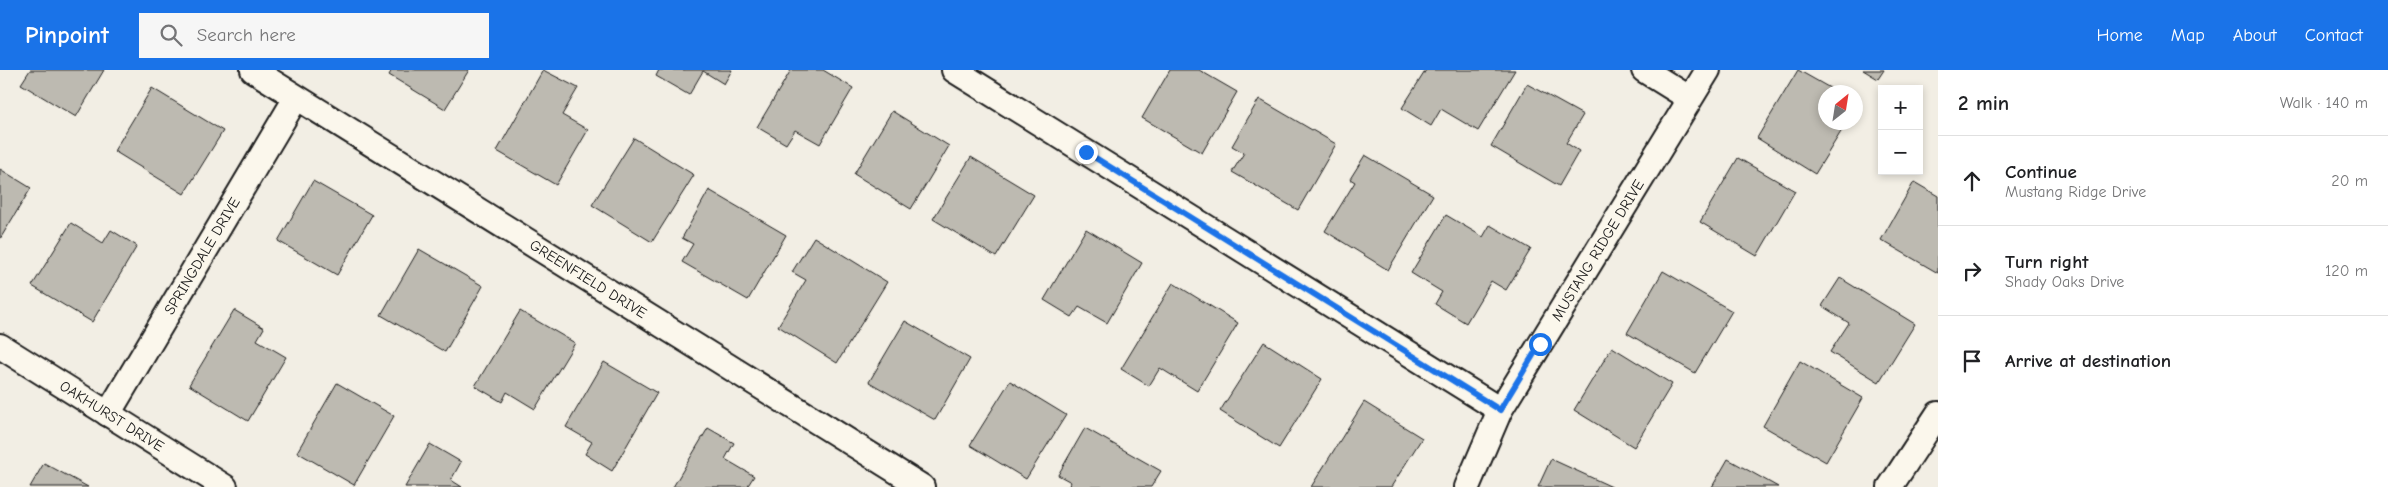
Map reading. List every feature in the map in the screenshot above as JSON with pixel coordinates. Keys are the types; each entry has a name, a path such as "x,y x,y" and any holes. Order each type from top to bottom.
{"street":[{"name":"GREENFIELD DRIVE","path":"253,70 922,487"},
{"path":"954,70 1500,410"},
{"path":"1644,70 1689,98"},
{"name":"MUSTANG RIDGE DRIVE","path":"1467,487 1500,410 1689,98 1708,70"},
{"name":"SPRINGDALE DRIVE","path":"108,414 296,98"},
{"name":"OAKHURST DRIVE","path":"0,346 225,487"},
{"path":"1890,487 1938,414"}],"building":[{"path":"30,70 104,70 76,117 21,84"},
{"path":"392,70 469,70 445,109 389,75"},
{"path":"543,70 578,88 562,115 588,130 556,185 497,151"},
{"path":"659,70 732,70 724,84 703,71 689,95 656,76"},
{"path":"791,70 823,70 853,88 820,144 795,130 786,144 757,127"},
{"path":"1170,70 1199,70 1237,92 1202,153 1142,118"},
{"path":"1426,70 1515,70 1478,131 1441,109 1431,126 1402,108"},
{"path":"1798,70 1825,85 1818,85 1818,130 1842,130 1815,174 1757,138"},
{"path":"1863,70 1884,70 1878,79"},
{"path":"1527,84 1583,115 1566,143 1579,151 1559,186 1491,146"},
{"path":"152,88 223,131 184,194 114,151"},
{"path":"1259,99 1336,144 1298,210 1232,172 1244,153 1232,146"},
{"path":"892,111 949,146 911,209 854,174"},
{"path":"634,138 694,175 652,242 592,205"},
{"path":"1365,155 1433,195 1388,270 1325,231 1355,182 1350,179"},
{"path":"971,157 1034,195 996,257 933,219"},
{"path":"1738,158 1795,191 1757,256 1700,222"},
{"path":"0,169 31,188 0,239"},
{"path":"313,181 372,215 337,275 278,241"},
{"path":"1914,182 1938,196 1938,273 1881,240"},
{"path":"709,190 786,235 748,300 682,262 693,244 682,238"},
{"path":"1446,215 1483,237 1490,225 1531,249 1506,290 1491,281 1466,323 1435,304 1442,292 1411,273"},
{"path":"71,223 103,243 111,230 137,246 92,322 32,286"},
{"path":"1086,229 1142,263 1107,323 1079,307 1072,317 1044,300"},
{"path":"814,237 887,282 837,363 778,326 806,280 792,272"},
{"path":"419,249 483,286 445,352 381,315"},
{"path":"1663,271 1732,311 1695,373 1627,333"},
{"path":"1840,278 1915,324 1879,382 1830,352 1849,323 1822,306"},
{"path":"1173,283 1238,323 1197,391 1160,368 1149,386 1121,369"},
{"path":"234,310 264,328 257,340 286,357 248,421 189,385"},
{"path":"520,311 575,343 535,409 507,392 502,402 475,386"},
{"path":"905,321 970,359 935,420 869,382"},
{"path":"1264,342 1322,379 1279,448 1220,411"},
{"path":"1612,347 1672,384 1634,447 1574,410"},
{"path":"1800,361 1863,398 1826,462 1763,426"},
{"path":"604,362 657,393 612,471 585,454 592,442 566,427"},
{"path":"1010,381 1066,415 1026,479 970,445"},
{"path":"337,383 394,416 354,485 297,452"},
{"path":"1364,402 1422,438 1391,487 1311,487"},
{"path":"708,428 734,443 725,459 754,476 747,487 673,487"},
{"path":"1085,428 1161,471 1151,487 1068,487 1071,482 1058,475"},
{"path":"430,444 461,462 451,480 462,487 405,487"},
{"path":"1551,459 1612,487 1538,487"},
{"path":"1728,459 1778,487 1712,487"},
{"path":"44,463 88,487 30,487"}],"route":[{"path":"1086,152 1500,410 1540,344"}]}
